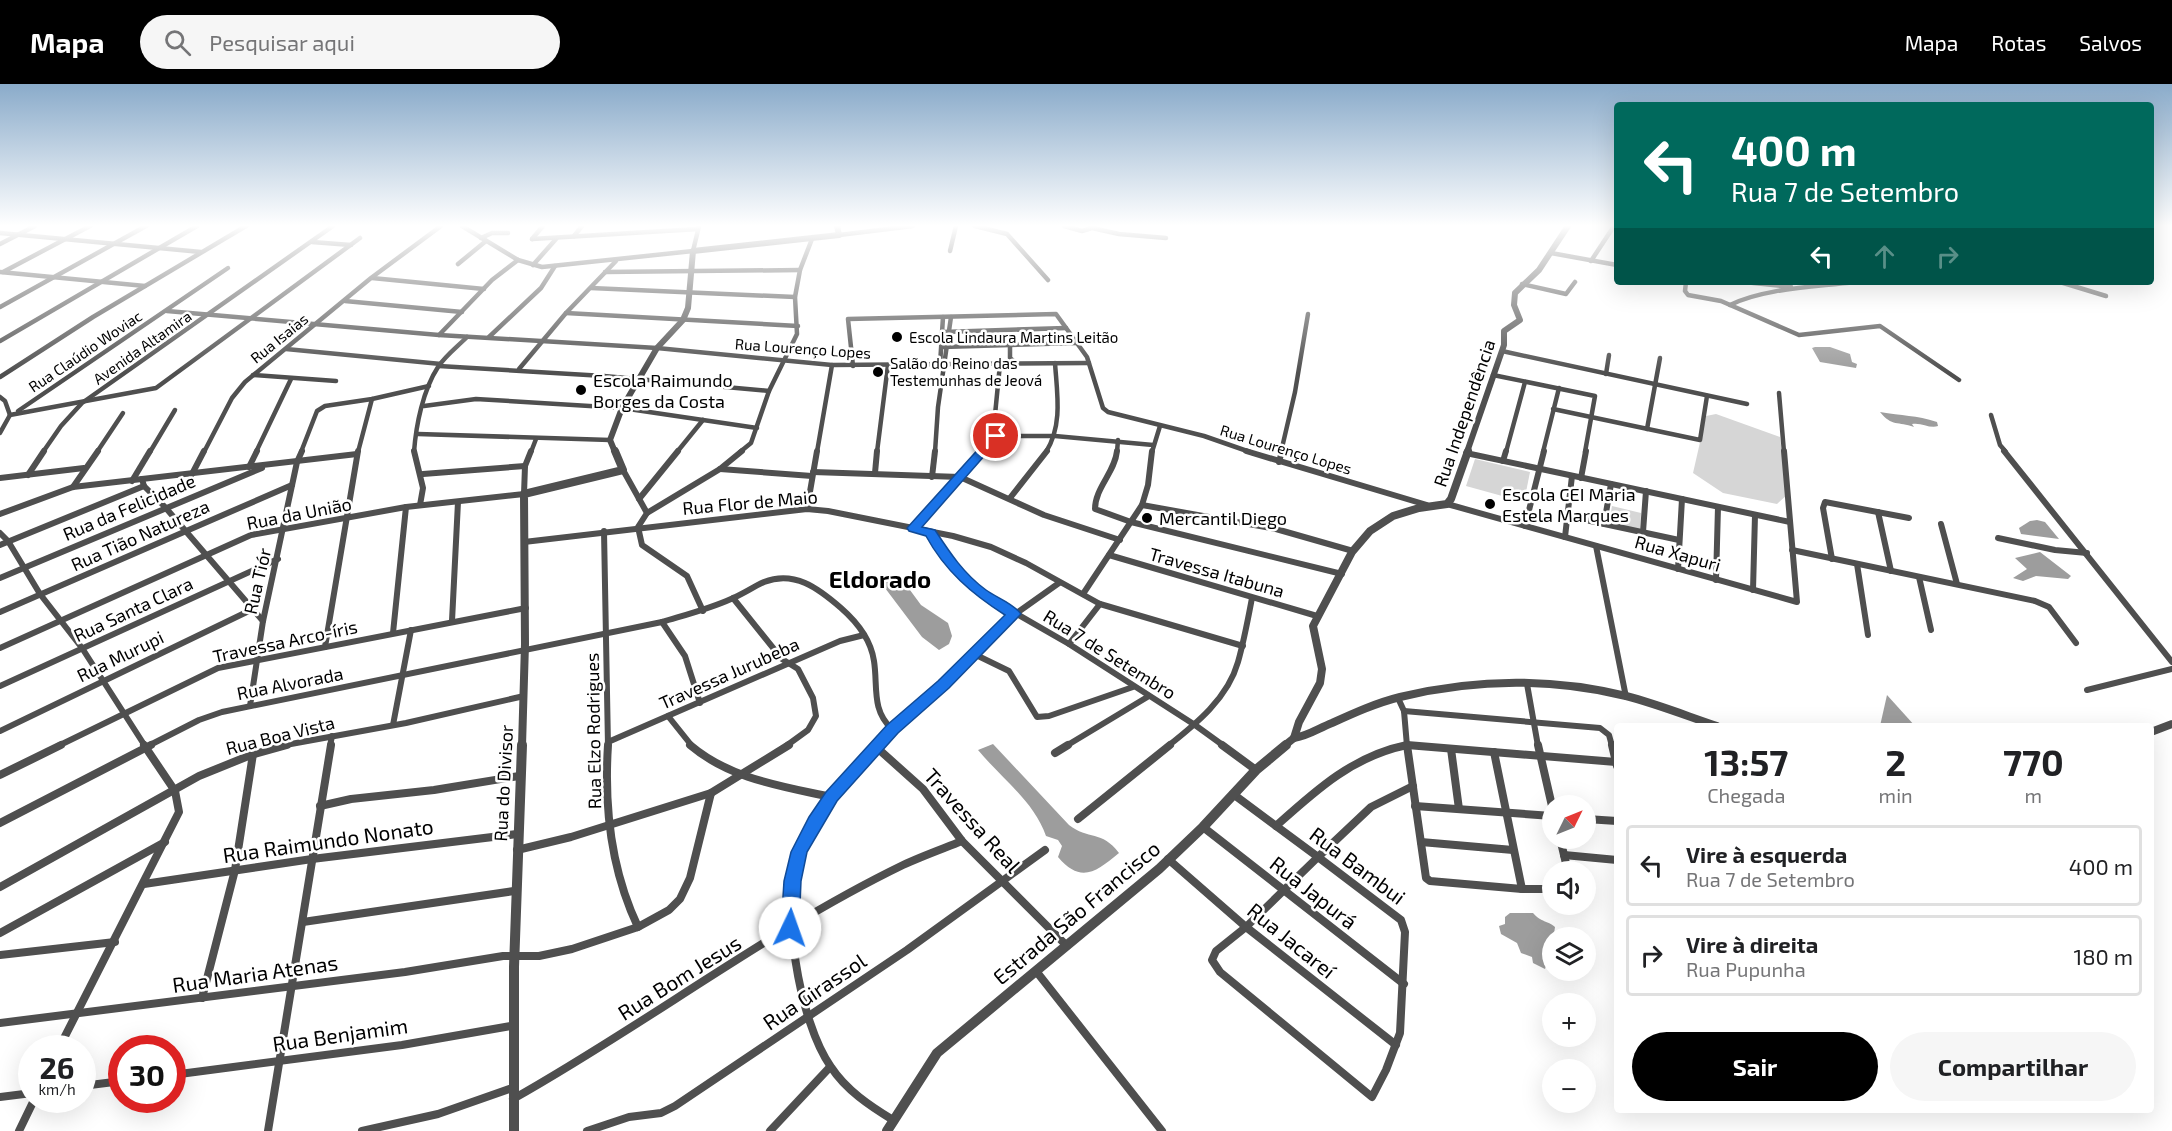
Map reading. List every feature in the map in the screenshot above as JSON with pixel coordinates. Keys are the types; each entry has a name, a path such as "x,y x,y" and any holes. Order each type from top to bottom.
{"street":[{"path":"26,275 145,286"},
{"path":"0,307 58,275"},
{"path":"0,341 114,275"},
{"path":"0,376 163,275"},
{"name":"Rua Claúdio Woviac","path":"13,414 218,275"},
{"name":"Avenida Altamira","path":"82,403 265,275"},
{"path":"0,433 13,414 148,391 159,386 310,275"},
{"name":"Rua Isaias","path":"192,474 232,399 253,375 375,275"},
{"path":"439,335 501,275"},
{"path":"489,337 541,288 549,275"},
{"path":"519,369 541,340 602,275"},
{"path":"647,513 622,470 610,440 622,408 657,348 682,320 688,308 690,275"},
{"path":"703,611 687,576 642,545 638,527 647,513 720,469 751,443 769,391 785,360 798,326 795,297 799,275"},
{"path":"1043,275 1048,280"},
{"path":"1522,284 1534,275"},
{"path":"371,278 484,289"},
{"path":"1522,284 1566,294 1575,282"},
{"name":"Rua Independência","path":"1317,616 1343,574 1353,551 1371,529 1382,521 1427,506 1447,504 1455,492 1492,375 1506,339 1504,331 1518,317 1515,293 1522,284"},
{"path":"1686,285 1685,291 1688,295 1730,305 1798,335 1880,326 1959,380"},
{"path":"1760,296 1757,292 1760,285 1791,287"},
{"path":"1730,305 1760,296 1834,285"},
{"path":"2070,285 2106,296"},
{"path":"591,288 795,297"},
{"path":"345,301 462,312"},
{"name":"Rua Lourenço Lopes","path":"167,311 439,335 657,348 832,365 1089,363 1103,408 1117,416 1204,436 1279,462 1427,506"},
{"path":"566,313 798,326"},
{"path":"853,366 848,319 1051,314 1059,317 1089,363"},
{"path":"1279,462 1296,392 1308,314"},
{"path":"933,477 943,365 943,317"},
{"path":"943,365 949,347 951,317"},
{"path":"943,332 1066,328"},
{"path":"420,505 424,488 423,474 416,467 414,451 429,386 440,365 467,337"},
{"path":"942,347 1076,343"},
{"path":"1010,345 1010,358 1017,363"},
{"path":"286,349 440,365 640,377 769,391"},
{"path":"1502,351 1747,404"},
{"path":"1606,374 1609,355"},
{"path":"1647,429 1660,358"},
{"path":"1010,498 1037,465 1055,436 1057,414 1055,363"},
{"path":"996,436 994,425 1000,364"},
{"path":"807,509 832,365"},
{"path":"875,473 888,365"},
{"path":"253,375 336,381"},
{"path":"1492,375 1595,396 1581,478"},
{"path":"249,467 291,379"},
{"path":"1503,461 1525,382"},
{"path":"325,647 357,454 372,399 429,386"},
{"path":"1525,526 1559,388"},
{"path":"1779,393 1792,550 2042,603 2054,611 2076,643"},
{"path":"1553,409 1700,440 1707,396"},
{"path":"0,397 13,414"},
{"name":"Rua Tiór","path":"250,706 263,621 297,462 320,407 372,399"},
{"path":"424,406 476,399 622,408 757,428"},
{"path":"28,475 61,426 82,403"},
{"path":"132,481 175,410"},
{"path":"73,487 123,413"},
{"path":"1991,415 2000,445 2172,662"},
{"path":"639,498 657,480 679,447 703,420"},
{"path":"1083,594 1142,506 1148,485 1153,445 1160,426"},
{"path":"418,434 610,440"},
{"path":"914,528 996,436 1055,436 1153,445"},
{"name":"Rua do Divisor","path":"514,1131 511,1026 514,891 524,696 526,608 524,494 525,466 536,439"},
{"path":"1118,440 1116,460 1094,504 1095,509 1131,522 1343,574"},
{"path":"1466,453 1790,522"},
{"path":"0,545 143,482 357,454"},
{"name":"Rua da Felicidade","path":"0,578 165,507 271,465"},
{"path":"423,474 525,466"},
{"path":"0,478 84,468"},
{"path":"720,469 813,474 875,473 960,477 1010,498 1044,516 1120,540"},
{"name":"Rua da União","path":"0,648 251,535 406,507 524,494 622,470"},
{"path":"1565,537 1572,476"},
{"path":"0,514 73,487 143,482 263,621"},
{"path":"1604,524 1611,484"},
{"name":"Rua Tião Natureza","path":"0,612 292,485"},
{"path":"1643,532 1646,491"},
{"path":"1678,569 1682,499"},
{"path":"452,621 458,502"},
{"path":"1832,559 1823,504 1832,502 1908,518"},
{"name":"Rua Xapuri","path":"1447,504 1797,602 1792,550"},
{"path":"1142,506 1276,529 1353,551"},
{"path":"393,633 406,507"},
{"path":"1716,580 1718,507"},
{"name":"Rua Flor de Maio","path":"524,542 807,509 828,511 914,528 991,547 1026,562 1059,583 1100,604 1243,646"},
{"path":"1878,512 1891,571"},
{"path":"1754,590 1755,514"},
{"path":"1567,516 1679,540"},
{"path":"1941,524 1957,585"},
{"name":"Rua Elzo Rodrigues","path":"604,531 607,634 605,710 608,742 606,780 610,825 623,891 638,927"},
{"path":"0,533 8,541 40,594 82,648 175,791 179,812 115,942 66,1035"},
{"name":"Rua 7 de Setembro","path":"931,533 941,551 959,573 982,594 1069,644 1196,725 1256,770"},
{"path":"1998,538 2055,550 2087,553"},
{"path":"1596,546 1600,576 1620,658 1626,697"},
{"name":"Travessa Itabuna","path":"1109,555 1317,616"},
{"name":"Rua Santa Clara","path":"0,686 278,559"},
{"path":"1857,564 1868,635"},
{"name":"Rua Alvorada","path":"0,823 206,717 662,622 703,611 768,580 795,577 805,580 852,618 864,635"},
{"path":"1919,577 1931,630"},
{"path":"893,1120 850,1090 830,1067 818,1044 798,973 790,928 792,881 799,852 814,822 831,796 892,729 975,654 1014,614 1059,583"},
{"path":"516,850 571,837 711,793 792,743 808,730 816,716 814,702 798,669 788,663 733,598"},
{"path":"1078,819 1196,725 1223,694 1236,670 1252,598"},
{"path":"1069,644 1100,604"},
{"name":"Travessa Arco-íris","path":"0,775 218,668 526,608"},
{"name":"Rua Murupi","path":"0,730 253,609"},
{"path":"1317,616 1313,625 1322,678 1295,728 1294,738 1307,737 1329,724 1398,698 1449,688 1527,684 1586,688 1626,697 1708,723"},
{"path":"662,622 686,656 700,703"},
{"path":"393,725 411,630"},
{"path":"864,635 873,653 876,704 884,722 892,729"},
{"name":"Travessa Jurubeba","path":"608,742 840,641 864,635"},
{"path":"975,654 1001,666 1014,676 1032,712 1037,717 1049,716 1134,687"},
{"path":"2087,690 2172,669"},
{"path":"1527,684 1549,795"},
{"name":"Rua Boa Vista","path":"0,887 218,767 253,754 524,696"},
{"path":"1055,753 1149,696"},
{"path":"1398,698 1404,711 1425,875 1430,881 1542,889"},
{"path":"1404,711 1534,724 1596,726 1607,732 1614,757"},
{"path":"668,716 687,742 699,752 741,775 831,796"},
{"path":"2154,731 2172,724"},
{"path":"268,1131 332,736"},
{"name":"Estrada São Francisco","path":"887,1131 937,1053 1068,946 1168,859 1203,827 1256,770 1294,738"},
{"path":"1276,826 1323,783 1343,769 1389,747 1407,745 1540,755 1614,764"},
{"name":"Travessa Real","path":"875,747 922,789 962,841 1068,946"},
{"path":"1451,749 1459,809"},
{"path":"1494,752 1522,889"},
{"path":"202,998 235,870 253,754"},
{"path":"320,807 351,799 434,790 519,776"},
{"path":"1246,927 1371,807 1413,786"},
{"name":"Rua Maria Atenas","path":"0,1023 514,956 539,956 572,949 638,927 669,910 680,899 687,889 711,793"},
{"name":"Rua Bambui","path":"1232,794 1401,920 1405,932 1402,1020 1396,1046 1372,1097 1275,1019 1213,963 1216,951 1246,927"},
{"path":"1415,806 1542,815"},
{"path":"1596,820 1614,821"},
{"name":"Rua Japurá","path":"1203,827 1404,984"},
{"name":"Rua Raimundo Nonato","path":"144,884 312,859 517,834"},
{"name":"Rua Bom Jesus","path":"513,1099 647,1020 790,928 905,864 962,841"},
{"path":"0,933 165,842"},
{"path":"1421,842 1513,850"},
{"path":"1563,849 1565,861"},
{"name":"Rua Girassol","path":"587,1131 630,1117 668,1110 1004,882 1046,850"},
{"path":"1564,855 1614,860"},
{"name":"Rua Jacareí","path":"1168,859 1246,927 1396,1046"},
{"path":"303,922 514,891"},
{"path":"0,955 115,942"},
{"path":"1036,971 1162,1131"},
{"name":"Rua Benjamim","path":"186,1073 402,1045 511,1026"},
{"path":"770,1131 830,1067"},
{"path":"362,1131 400,1125 512,1088"},
{"path":"0,1097 18,1095"},
{"path":"19,1131 28,1113"}],"shaded area":[{"path":"1830,347 1850,354 1852,362 1857,364 1856,368 1820,362 1812,348"},
{"path":"1880,412 1929,420 1937,422 1938,426 1912,424 1914,427 1896,423 1888,420"},
{"path":"1716,414 1780,437 1787,495 1777,504 1723,493 1693,473 1706,416"},
{"path":"1475,459 1530,472 1524,502 1466,486"},
{"path":"1612,506 1641,513 1640,531 1609,523"},
{"path":"2030,521 2045,522 2059,539 2021,534 2019,528"},
{"path":"2040,552 2071,576 2068,579 2036,576 2023,581 2013,578 2027,569 2015,558"},
{"path":"884,581 907,586 921,605 948,623 952,636 949,644 939,650 922,637 882,584"},
{"path":"1887,695 1912,723 1881,723"},
{"path":"993,744 1069,825 1076,830 1107,841 1119,853 1096,870 1088,872 1081,873 1066,865 1058,857 1062,846 1058,840 1046,836 1034,812 978,750"},
{"path":"1510,913 1533,913 1555,927 1542,927 1542,968 1533,963 1532,957 1521,953 1517,943 1501,934 1499,926 1505,924 1505,917"}],"place":[{"name":"Escola Lindaura Martins Leitão","path":"897,337"},
{"name":"Salão do Reino das Testemunhas de Jeová","path":"878,372"},
{"name":"Escola Raimundo Borges da Costa","path":"581,390"},
{"name":"Escola CEI Maria Estela Marques","path":"1490,504"},
{"name":"Mercantil Diego","path":"1147,518"}],"district":[{"name":"Eldorado","path":"880,578"}],"route":[{"path":"790,928 792,881 799,852 814,822 831,796 892,729 943,684 1014,614 982,594 959,573 941,551 931,533 914,528 996,436"}]}
